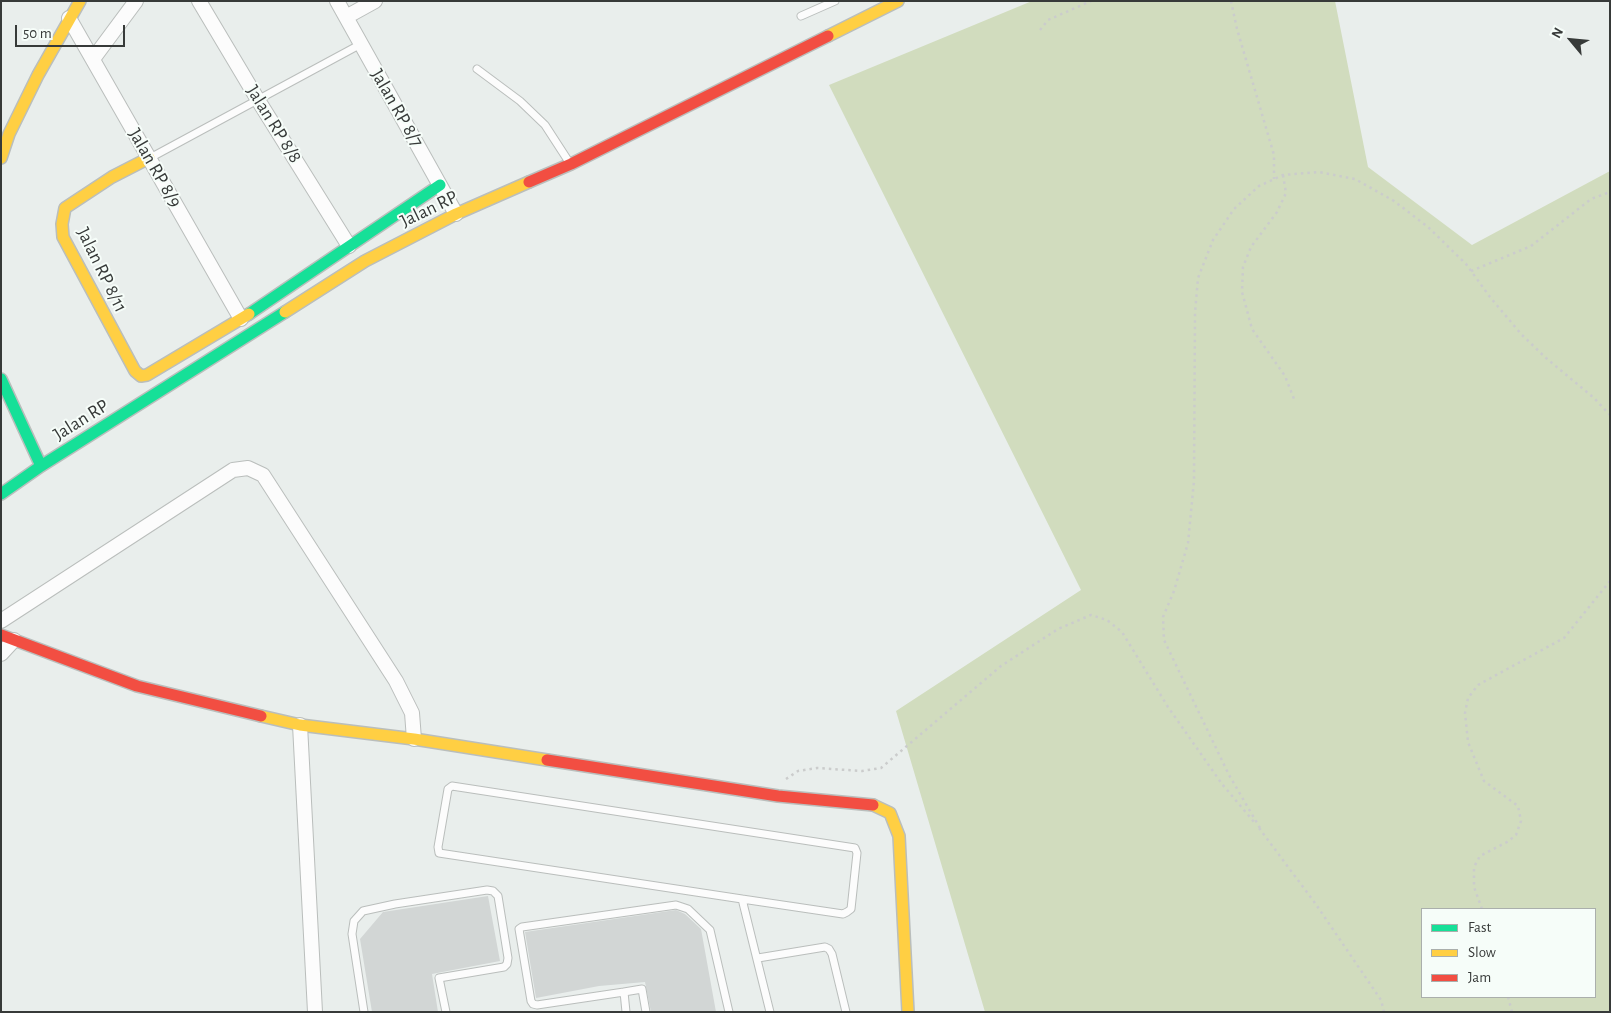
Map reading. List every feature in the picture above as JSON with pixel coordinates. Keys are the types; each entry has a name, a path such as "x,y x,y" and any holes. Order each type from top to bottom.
{"street":[{"path":"1,158 5,133 80,1"},
{"path":"93,59 136,1"},
{"name":"Jalan RP 8/8","path":"200,1 258,100 349,246"},
{"name":"Jalan RP 8/7","path":"337,1 456,214"},
{"path":"346,17 375,1"},
{"name":"Jalan RP","path":"1,494 41,466 366,261 456,214 571,164 879,5 898,1"},
{"name":"Jalan RP 8/9","path":"69,18 241,319"},
{"name":"Jalan RP 8/11","path":"149,158 112,177 65,208 62,224 63,237 135,371 140,376 147,375 241,319"},
{"path":"241,319 440,185"},
{"path":"1,379 41,466"},
{"path":"1,621 233,470 248,468 264,475 396,681 412,712 414,739"},
{"path":"1,654 8,638 137,686 300,725 414,739 778,796 874,804 890,813 899,836 908,1012"},
{"path":"300,725 315,1012"}],"lane":[{"path":"801,16 835,1"},
{"path":"149,158 361,44"},
{"path":"477,70 520,101 545,125 571,164"},
{"path":"452,786 855,848 857,853 851,908 843,914 742,898 439,852 438,847 448,789 452,786"},
{"path":"364,1012 352,934 354,921 363,911 395,904 487,890 493,891 498,896 508,958 507,964 504,967 439,978 446,1012"},
{"path":"742,898 770,1012"},
{"path":"646,1012 642,989 537,1005 533,1004 530,1001 519,929 676,905 688,909 710,930 729,1012"},
{"path":"758,958 824,947 829,949 832,954 846,1012"},
{"path":"624,992 626,1012"}],"path":[{"path":"1040,30 1048,20 1091,1"},
{"path":"1231,1 1237,29 1274,155 1274,179"},
{"path":"1260,828 1225,768 1164,640 1163,616 1174,591 1188,543 1194,481 1195,313 1198,278 1213,240 1234,209 1259,186 1283,174 1319,172 1355,179 1394,202 1428,227 1466,264 1490,297 1521,334 1546,358 1594,398 1610,415"},
{"path":"1283,174 1286,193 1277,212 1251,247 1243,267 1242,292 1252,329 1285,376 1294,399"},
{"path":"1471,271 1531,246 1591,199 1610,192"},
{"path":"1482,908 1474,887 1474,867 1480,856 1507,842 1516,835 1522,821 1518,806 1484,782 1468,742 1465,714 1468,698 1478,685 1564,638 1610,580"},
{"path":"778,796 785,780 798,771 817,768 862,771 881,768 1001,666 1058,629 1090,615 1107,620 1122,632 1168,707 1222,784 1260,828 1316,903 1381,1000 1384,1012"},
{"path":"1508,998 1512,1012"}],"green space":[{"path":"1032,1 1335,1 1368,167 1472,245 1610,171 1610,1012 985,1012 896,711 1081,590 829,85"}],"building":[{"path":"488,896 500,961 432,974 438,1012 372,1012 360,939 383,912"},
{"path":"676,910 685,914 701,929 716,1012 651,1012 645,982 599,986 536,998 525,932"}],"traffic: fast":[{"path":"249,314 440,185"},
{"path":"1,494 41,466 285,312"},
{"path":"1,379 41,466"}],"traffic: slow":[{"path":"1,158 9,134 38,75 80,1"},
{"path":"828,36 898,1"},
{"path":"149,158 112,177 65,208 62,224 63,237 135,371 141,376 147,375 249,314"},
{"path":"285,312 365,261 456,214 529,182"},
{"path":"261,716 300,725 414,739 547,760"},
{"path":"873,805 890,813 899,836 908,1012"}],"traffic: jam":[{"path":"529,182 571,164 828,36"},
{"path":"1,635 137,686 261,716"},
{"path":"547,760 778,796 873,805"}]}
